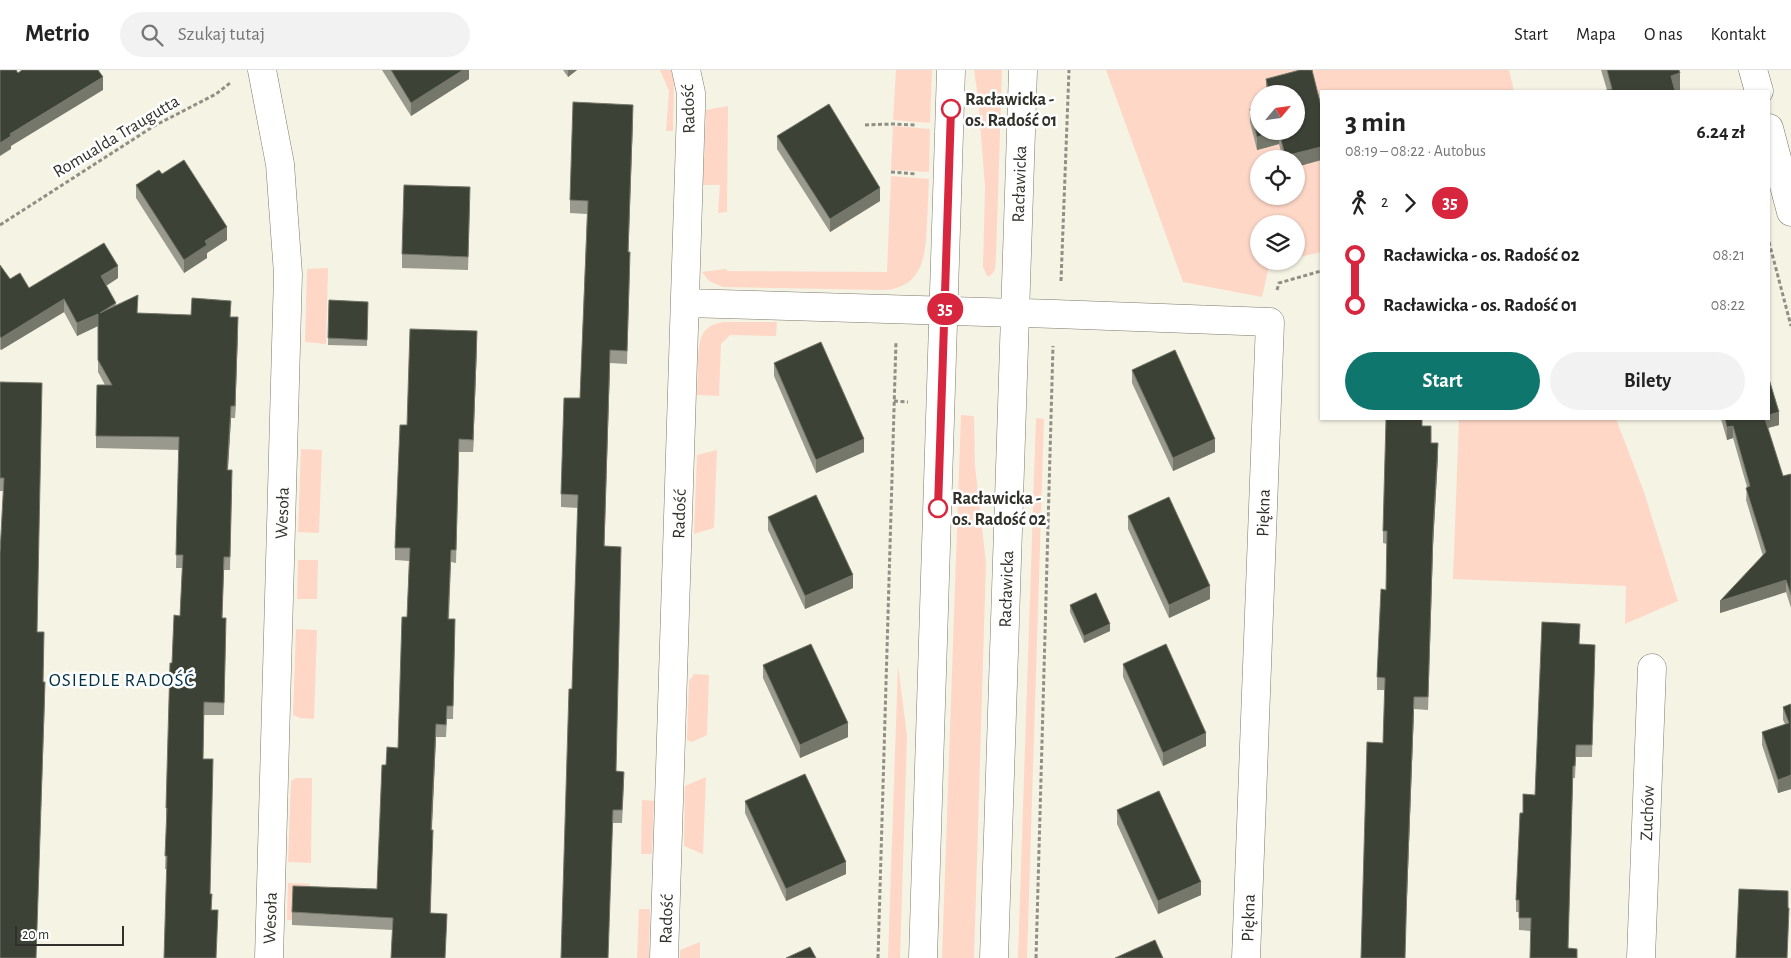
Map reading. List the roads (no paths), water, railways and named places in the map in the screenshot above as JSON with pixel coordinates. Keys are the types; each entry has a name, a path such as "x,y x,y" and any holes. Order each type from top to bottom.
{"street":[{"name":"Wesoła","path":"262,70 280,164 288,274 269,958"},
{"name":"Radość","path":"664,958 686,303 691,93 686,70"},
{"path":"923,958 952,70"},
{"name":"Racławicka","path":"994,958 1023,70"},
{"path":"1753,70 1759,90"},
{"path":"1770,132 1791,212"},
{"path":"686,303 1015,313"},
{"name":"Piękna","path":"1015,313 1270,322 1246,958"},
{"name":"Zuchów","path":"1641,958 1652,668"}],"place":[{"name":"Racławicka - os. Radość 01","path":"951,109"},
{"name":"Racławicka - os. Radość 02","path":"938,508"}],"district":[{"name":"OSIEDLE RADOŚĆ","path":"122,679"}]}
